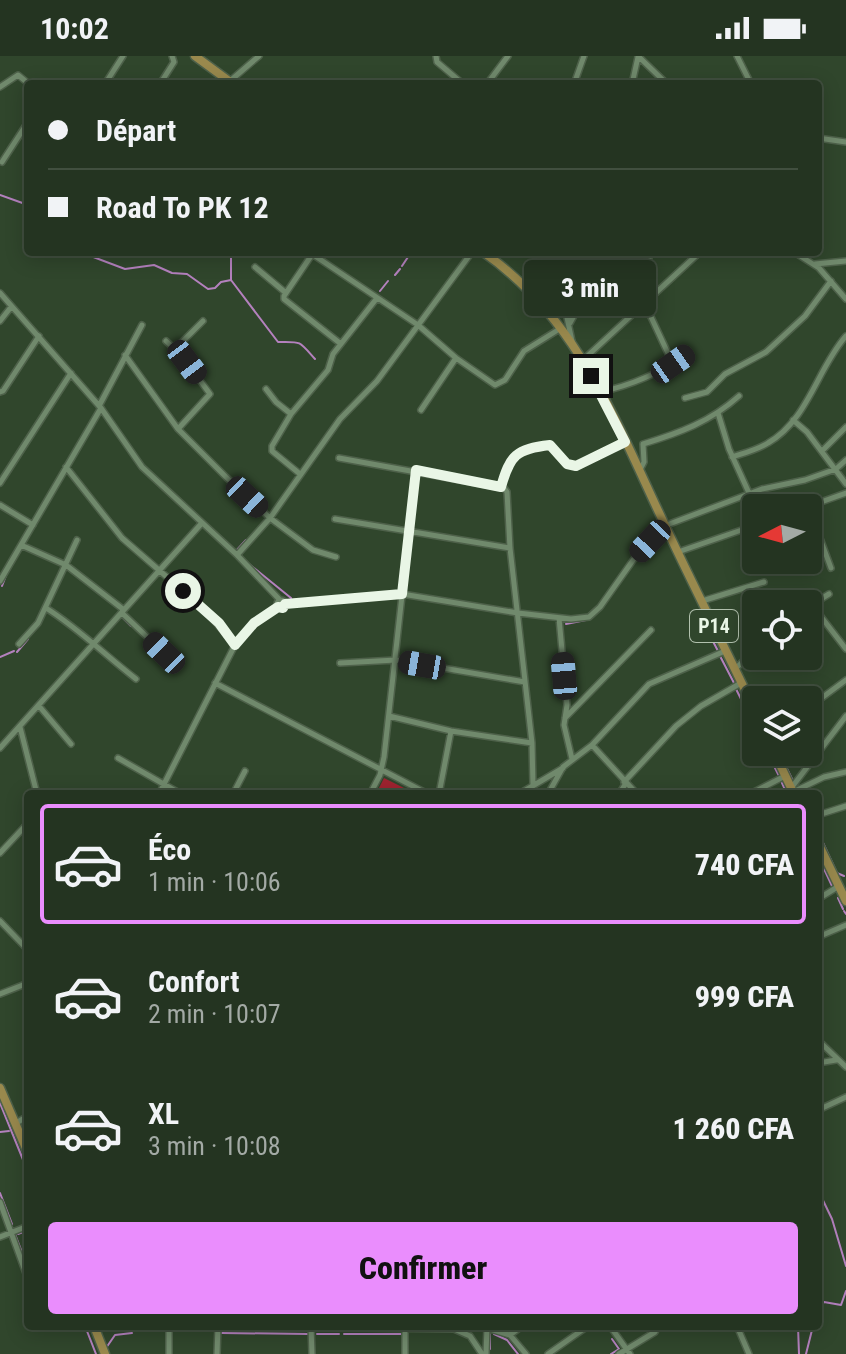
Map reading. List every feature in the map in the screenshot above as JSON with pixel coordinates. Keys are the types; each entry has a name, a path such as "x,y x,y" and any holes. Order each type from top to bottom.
{"main road":[{"path":"195,56 227,80"},
{"name":"P14","path":"488,256 525,284 566,326 744,686"},
{"path":"781,766 792,790"},
{"path":"822,851 841,883 846,901"},
{"path":"0,1088 24,1141"},
{"path":"96,1330 105,1354"}],"street":[{"path":"108,80 123,56"},
{"path":"163,80 174,62 172,56"},
{"path":"234,80 259,56"},
{"path":"436,56 437,62 458,80"},
{"path":"490,80 508,56"},
{"path":"575,80 584,56"},
{"path":"633,80 638,56 663,80"},
{"path":"737,56 749,80"},
{"path":"0,87 18,75 24,80"},
{"path":"2,162 24,128"},
{"path":"822,139 846,142"},
{"path":"310,256 284,299 341,344"},
{"path":"316,256 418,325 456,358 495,385 505,380 524,351 566,326 589,288 597,256"},
{"path":"237,555 270,518 340,419 377,381 469,256"},
{"path":"554,256 566,326"},
{"path":"649,256 642,303 673,364"},
{"path":"583,360 695,256"},
{"path":"801,256 814,264 846,299"},
{"path":"814,264 846,261"},
{"path":"255,267 286,293"},
{"path":"685,398 707,392 725,374 766,352 805,316 831,281"},
{"path":"0,293 100,407 142,467 237,555 281,604"},
{"path":"300,474 271,448 291,414 328,370 333,354 377,298"},
{"path":"0,321 11,307"},
{"path":"175,349 203,321"},
{"path":"0,581 100,407 142,325"},
{"path":"0,392 39,336"},
{"path":"732,457 768,443 793,420 833,352 846,336"},
{"path":"166,341 210,394 178,429"},
{"path":"600,392 630,384 688,354"},
{"path":"125,355 178,429 270,518 316,552 336,557"},
{"path":"421,410 456,358"},
{"path":"0,483 71,373"},
{"path":"266,389 291,414"},
{"path":"639,471 644,462 643,444 689,431 739,396"},
{"path":"718,413 732,457 749,493"},
{"path":"793,420 807,432 846,484"},
{"path":"822,451 846,427"},
{"path":"501,487 509,461 524,450 550,445 567,464 576,466 625,442"},
{"path":"339,458 501,487 507,492 510,548 532,743 533,785"},
{"path":"161,790 235,645 254,623 281,604 402,594 518,613 581,619 595,613 636,556 664,526 749,493 836,469 846,460"},
{"path":"66,467 122,538 213,617 235,645"},
{"path":"372,790 382,770 416,470"},
{"path":"822,501 846,493"},
{"path":"0,505 33,525"},
{"path":"335,519 510,548"},
{"path":"0,748 201,524"},
{"path":"678,552 742,530"},
{"path":"19,644 38,623 77,540"},
{"path":"21,545 66,565 123,612 164,653"},
{"path":"822,546 831,568"},
{"path":"702,601 764,582"},
{"path":"822,598 829,594"},
{"path":"46,608 75,626 93,646 136,679"},
{"path":"559,618 567,705 564,720 572,759"},
{"path":"822,620 846,649"},
{"path":"564,720 651,630"},
{"path":"525,790 592,745 649,684 725,651"},
{"path":"340,663 396,660 525,682"},
{"path":"735,669 742,662"},
{"path":"822,698 846,680"},
{"path":"621,790 676,726 701,706 742,682"},
{"path":"215,683 420,790"},
{"path":"39,706 71,744"},
{"path":"389,716 451,731 532,743"},
{"path":"794,790 846,716"},
{"path":"20,727 36,790"},
{"path":"440,790 451,731"},
{"path":"592,745 633,790"},
{"path":"118,758 173,790"},
{"path":"550,790 563,767"},
{"path":"235,790 245,771"},
{"path":"795,790 824,777 846,772"},
{"path":"757,790 785,775"},
{"path":"822,814 846,806"},
{"path":"0,853 24,827"},
{"path":"822,896 841,883"},
{"path":"0,921 24,946"},
{"path":"822,935 846,925"},
{"path":"0,994 24,986"},
{"path":"822,1044 846,1067"},
{"path":"822,1062 837,1060"},
{"path":"822,1107 846,1097"},
{"path":"18,1122 24,1118"},
{"path":"18,1122 24,1123"},
{"path":"0,1202 24,1268"},
{"path":"0,1237 24,1227"},
{"path":"169,1330 169,1354"},
{"path":"217,1354 218,1330"},
{"path":"311,1330 312,1354"},
{"path":"405,1330 405,1354"},
{"path":"451,1330 463,1331 484,1354"},
{"path":"484,1354 487,1330"},
{"path":"496,1330 510,1335 526,1354"},
{"path":"510,1335 517,1330"},
{"path":"548,1354 582,1330"},
{"path":"613,1330 628,1352"},
{"path":"619,1354 628,1352 656,1330"},
{"path":"739,1330 749,1354"}],"shaded area":[{"path":"384,778 408,790 378,790"}],"waterway":[{"path":"0,195 24,204"},
{"path":"91,256 125,269 154,265 172,273 187,274 208,289 231,280"},
{"path":"231,256 231,280 278,342 299,343 315,359"},
{"path":"402,266 409,256"},
{"path":"395,275 400,269"},
{"path":"380,291 388,281"},
{"path":"236,551 246,540"},
{"path":"249,564 291,598"},
{"path":"2,586 7,573"},
{"path":"122,617 131,626"},
{"path":"566,624 586,620"},
{"path":"701,623 718,651"},
{"path":"17,652 28,639"},
{"path":"0,657 14,651"},
{"path":"720,656 734,683"},
{"path":"736,689 742,701"},
{"path":"774,766 779,776"},
{"path":"786,766 793,781"},
{"path":"782,783 785,790"},
{"path":"822,841 837,873 844,876"},
{"path":"822,865 832,886"},
{"path":"838,898 843,909"},
{"path":"0,1103 24,1162"},
{"path":"0,1132 9,1131"},
{"path":"0,1193 12,1224"},
{"path":"822,1198 832,1219 846,1266"},
{"path":"18,1234 24,1232"},
{"path":"15,1234 24,1258"},
{"path":"822,1304 824,1302 841,1305 846,1291"},
{"path":"87,1330 96,1354"},
{"path":"798,1330 799,1354"},
{"path":"806,1354 812,1330"},
{"path":"490,1332 490,1349"},
{"path":"106,1348 115,1335 132,1333"},
{"path":"222,1333 308,1334"},
{"path":"317,1334 339,1334"},
{"path":"344,1334 403,1334"},
{"path":"494,1334 507,1340 518,1354"},
{"path":"611,1354 619,1349 612,1339"}],"route":[{"path":"183,591 219,623 235,645 254,623 285,604 402,594 416,470 501,487 509,461 518,452 550,445 567,464 576,466 625,442 591,376"}]}
